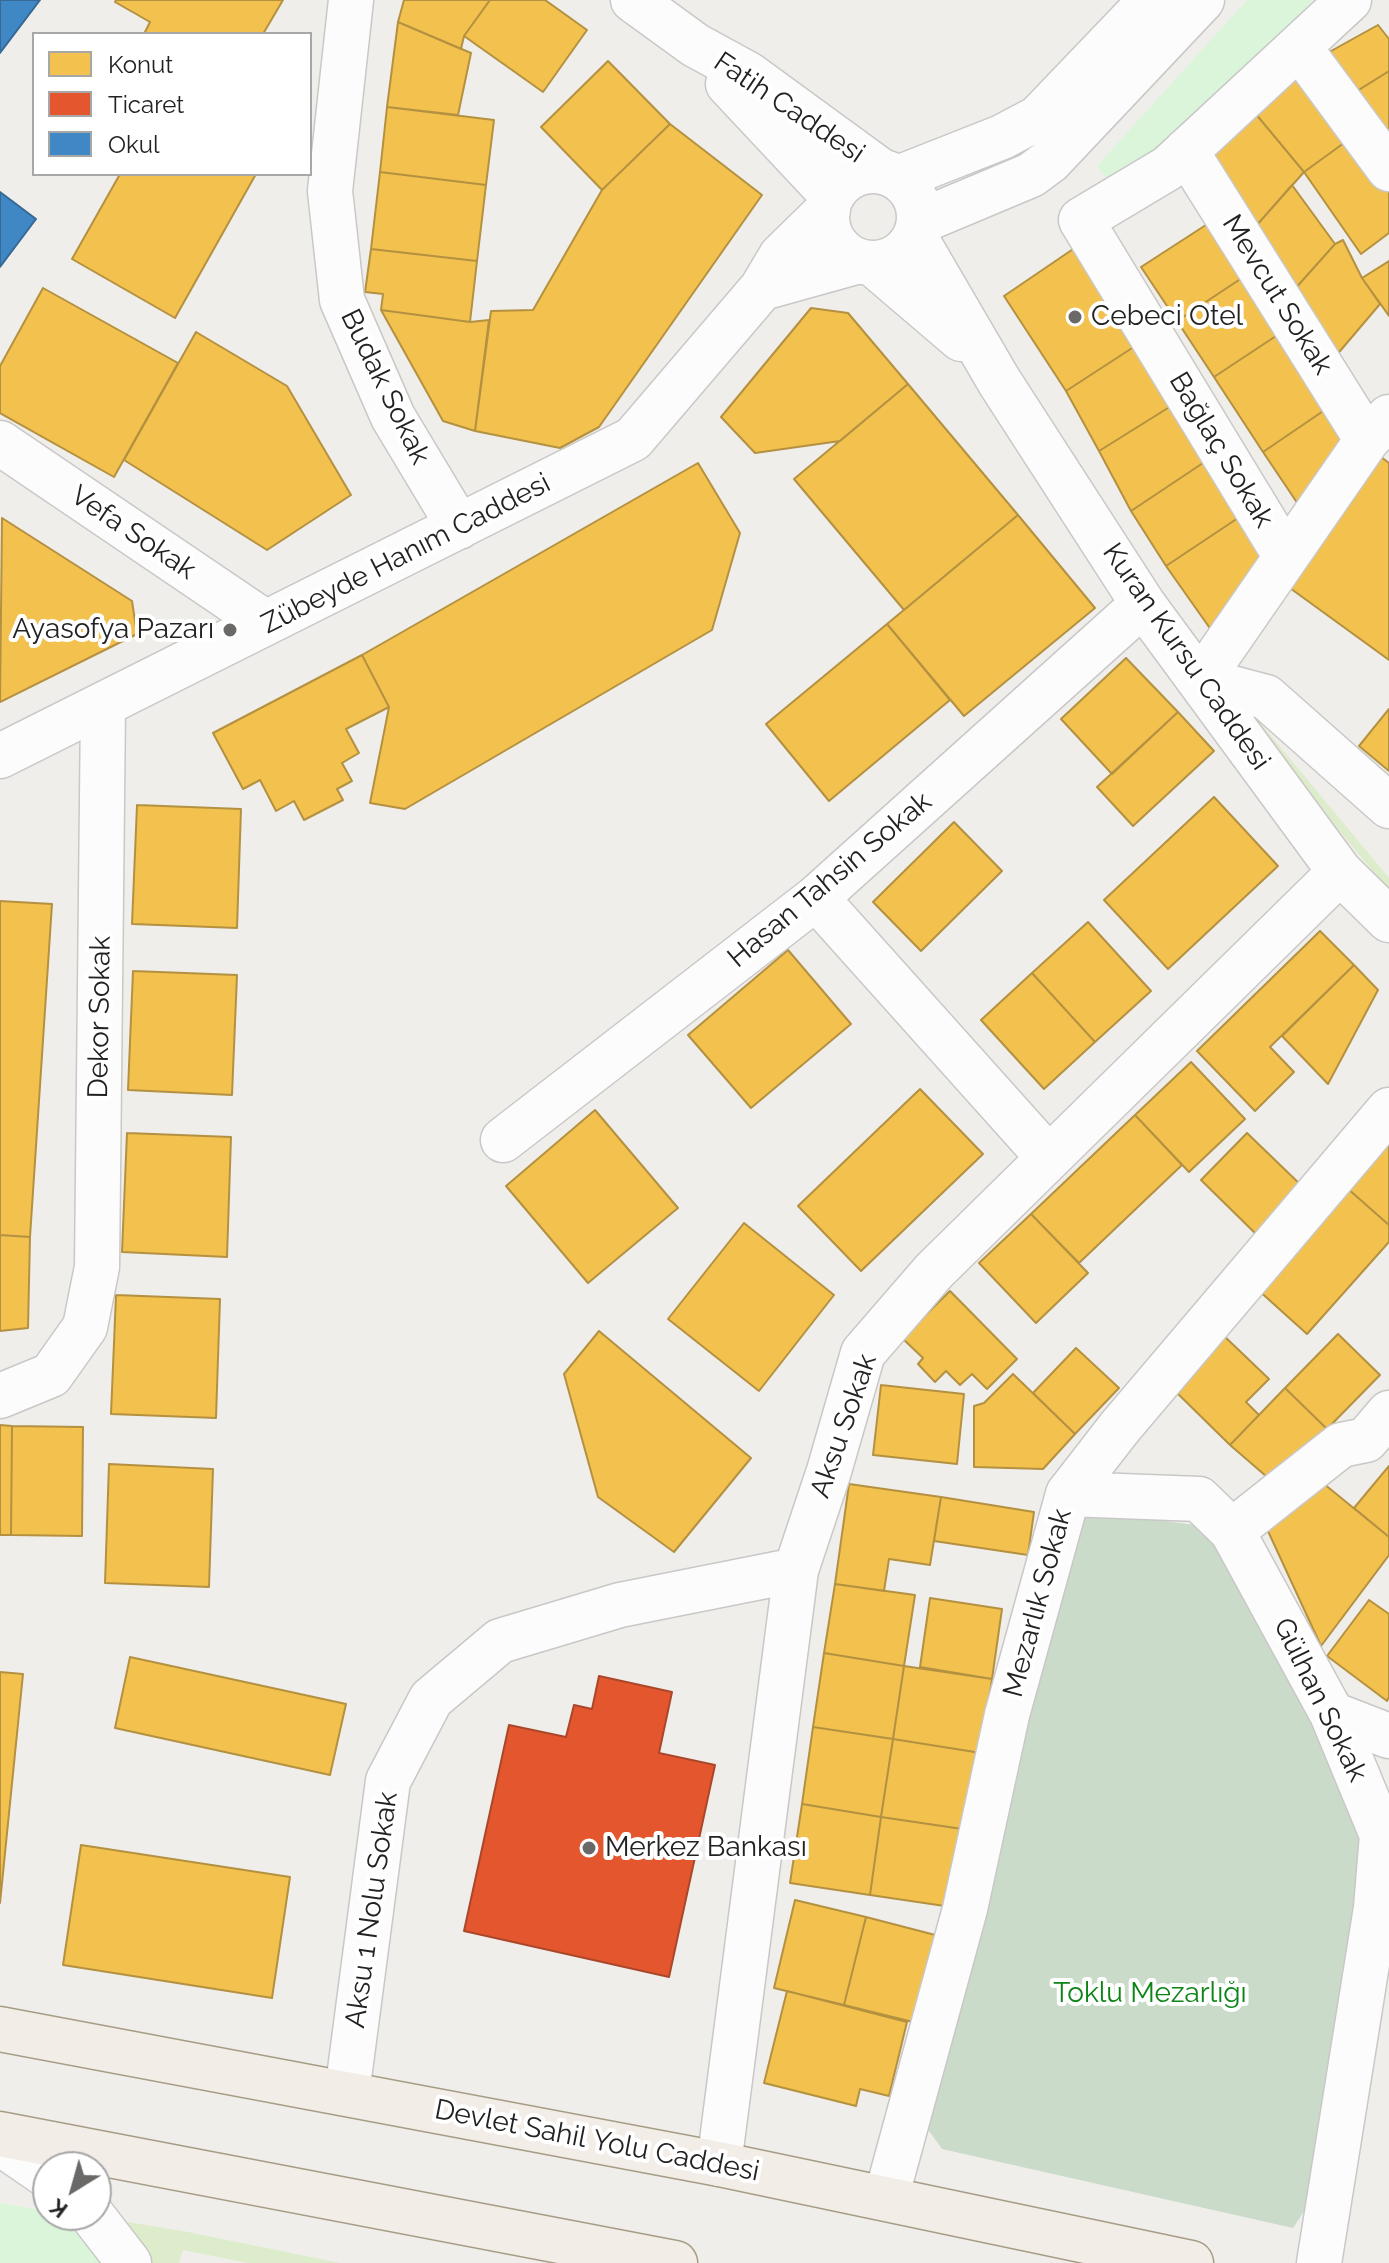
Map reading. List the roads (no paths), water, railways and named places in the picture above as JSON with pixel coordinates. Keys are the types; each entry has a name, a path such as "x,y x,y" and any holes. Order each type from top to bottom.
{"main road":[{"name":"Devlet Sahil Yolu Caddesi","path":"0,2029 719,2164 1191,2263"},
{"path":"0,2134 675,2263"}],"street":[{"name":"Budak Sokak","path":"351,0 330,191 342,300 393,417 459,527"},
{"name":"Fatih Caddesi","path":"633,0 695,45 748,74 890,174"},
{"name":"Zübeyde Hanım Caddesi","path":"0,756 633,439 762,288 781,256 853,175 867,171 890,174 1002,137 1038,118 1151,0"},
{"path":"762,288 897,256 917,229 1031,175 1050,161 1202,0"},
{"path":"1186,151 1349,0"},
{"name":"Fatih Caddesi","path":"695,45 830,202"},
{"path":"1299,47 1389,169"},
{"name":"Bağlaç Sokak","path":"1186,151 1168,168 1081,220 1286,557"},
{"name":"Mevcut Sokak","path":"1186,151 1378,429"},
{"path":"890,174 915,197 917,229"},
{"path":"830,202 828,226 834,241 844,253 865,262"},
{"name":"Kuran Kursu Caddesi","path":"917,229 999,381 1143,604 1340,872 1389,920"},
{"name":"Kuran Kursu Caddesi","path":"865,262 956,333 999,381"},
{"path":"1378,429 1201,680 1266,697 1389,806"},
{"name":"Vefa Sokak","path":"0,443 266,623"},
{"name":"Hasan Tahsin Sokak","path":"503,1140 816,898 1143,604"},
{"name":"Dekor Sokak","path":"0,1396 51,1375 85,1327 97,1267 103,706"},
{"name":"Aksu Sokak","path":"719,2164 796,1570 863,1353 934,1271 1340,872"},
{"path":"816,898 1048,1157"},
{"name":"Mezarlık Sokak","path":"886,2198 965,1909 1007,1715 1068,1494 1120,1427 1389,1110"},
{"path":"1232,1531 1341,1445 1378,1427"},
{"name":"Gülhan Sokak","path":"1068,1494 1199,1499 1232,1531 1332,1714 1382,1835 1384,1880 1319,2263"},
{"name":"Aksu 1 Nolu Sokak","path":"347,2093 388,1781 431,1699 500,1641 620,1605 796,1570"},
{"path":"1332,1714 1389,1736"},
{"path":"0,2143 32,2165"},
{"path":"104,2231 129,2263"}],"place":[{"name":"Cebeci Otel","path":"1075,317"},
{"name":"Ayasofya Pazarı","path":"230,630"},
{"name":"Merkez Bankası","path":"589,1848"}],"park label":[{"name":"Toklu Mezarlığı","path":"1150,1994"}]}
